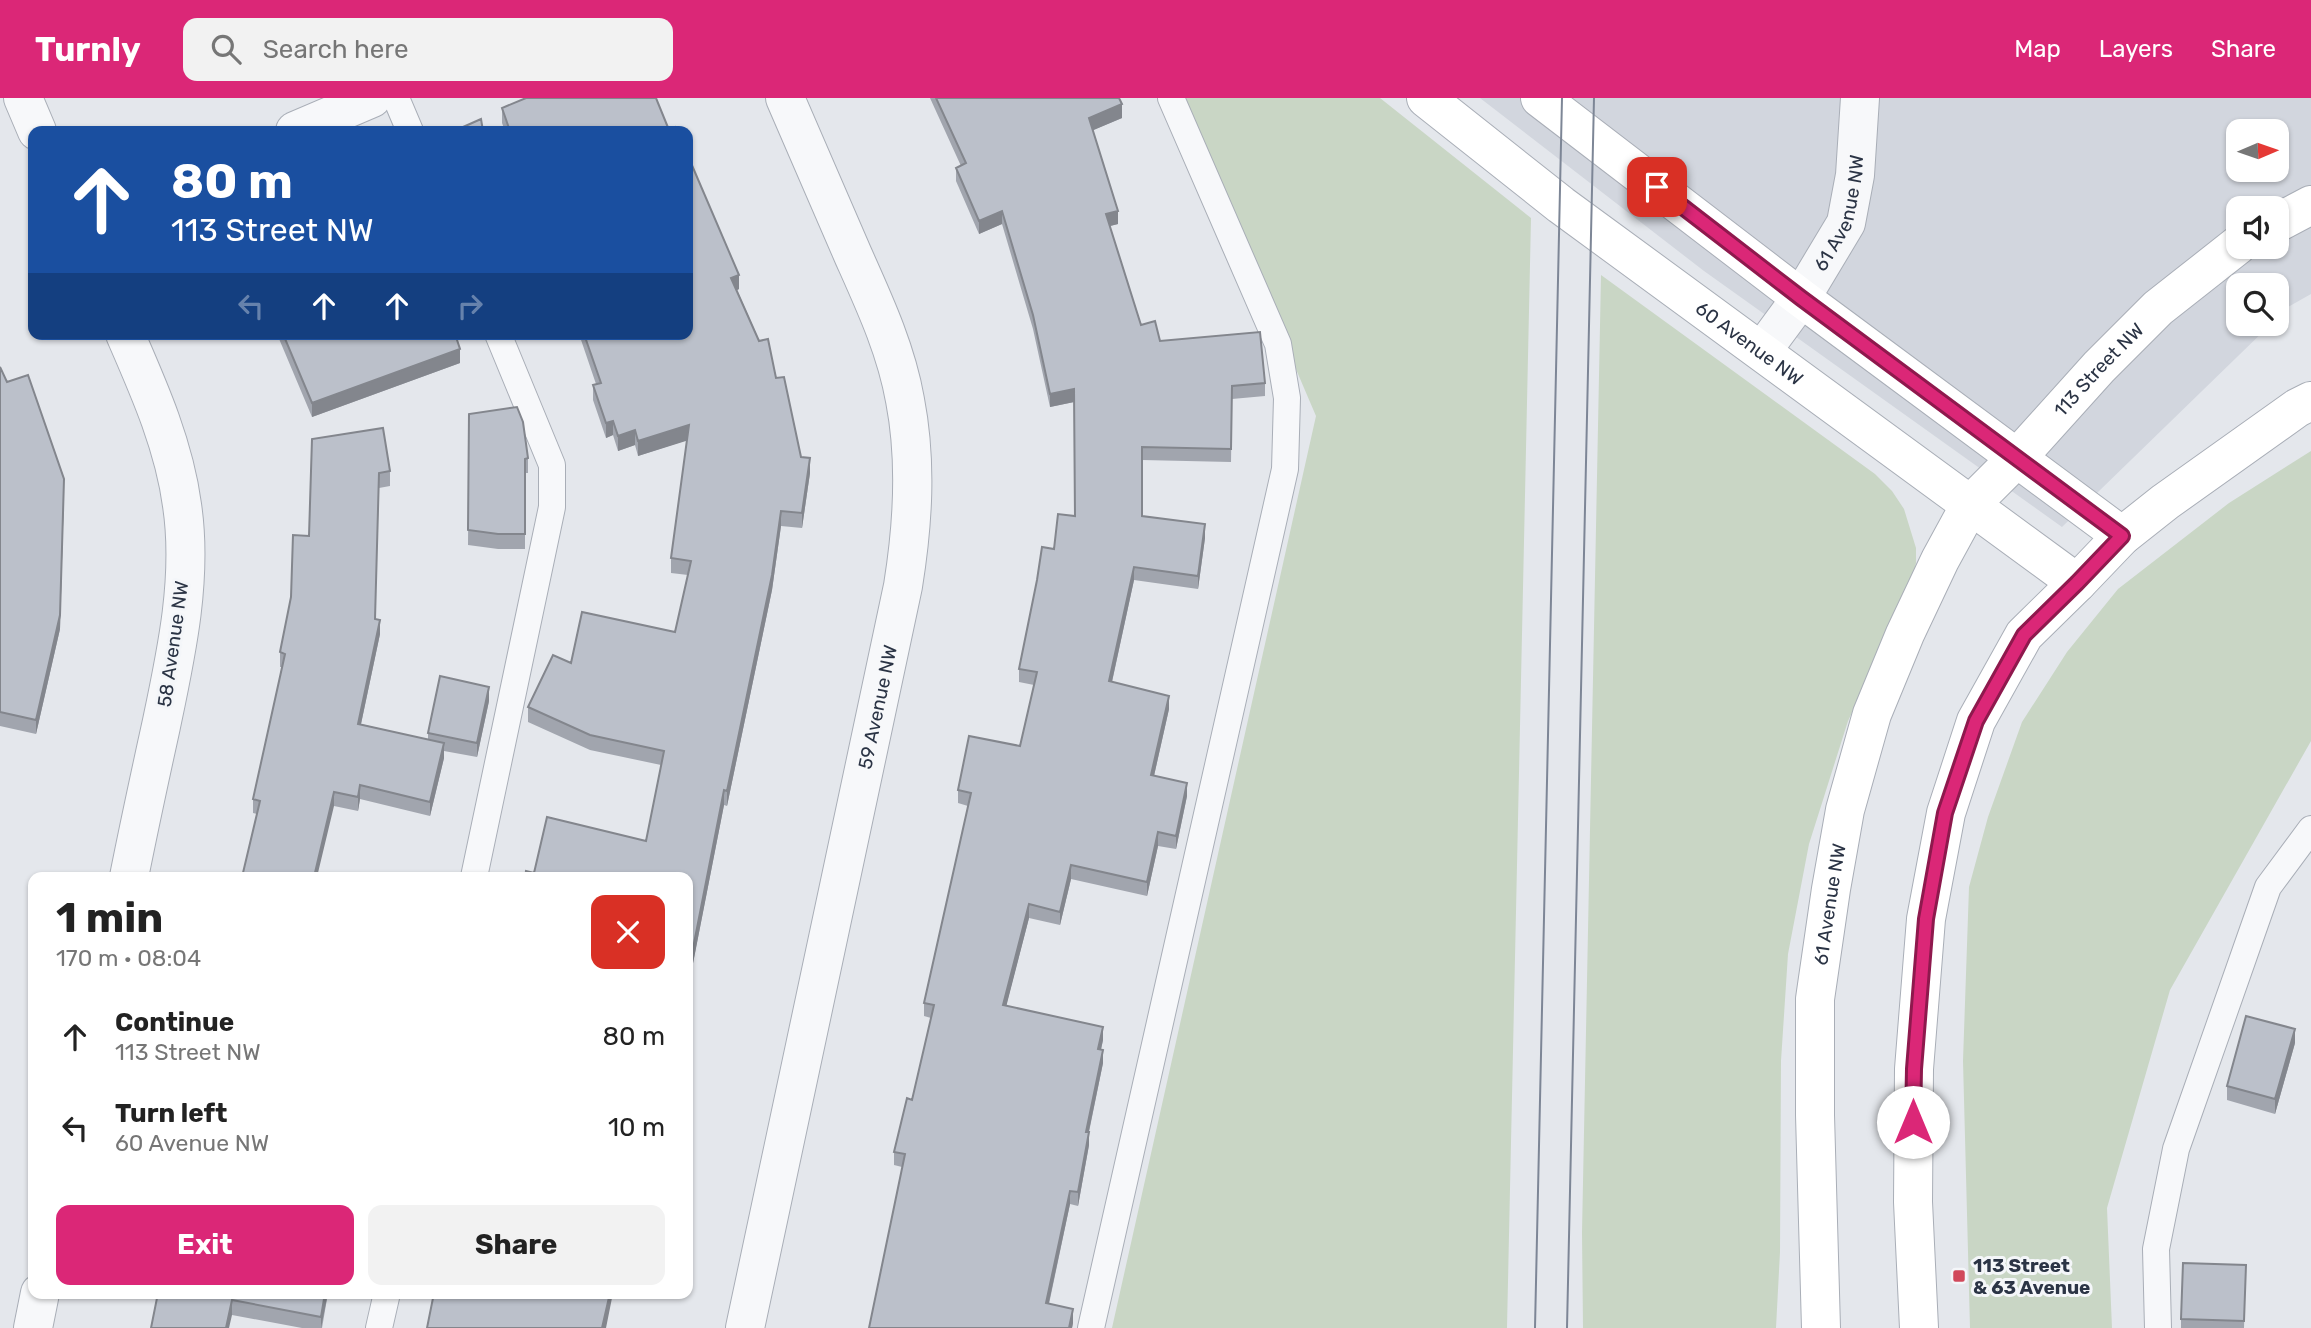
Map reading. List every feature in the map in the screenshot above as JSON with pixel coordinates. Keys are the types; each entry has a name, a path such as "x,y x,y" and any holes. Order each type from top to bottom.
{"main road":[{"name":"60 Avenue NW","path":"1426,98 1561,205 2077,583"},
{"path":"1540,98 1801,298 2122,536"},
{"path":"2289,217 2311,205"},
{"name":"113 Street NW","path":"1970,505 2158,308 2226,254"},
{"path":"1919,1328 1913,1202 1914,1069 1926,919 1945,813 1976,721 2024,635 2122,536 2165,502 2297,408 2311,401"},
{"name":"61 Avenue NW","path":"1821,1328 1815,1115 1815,999 1833,876 1845,810 1872,714 1905,634 1970,505"}],"street":[{"path":"23,98 35,126"},
{"path":"307,126 372,98"},
{"name":"59 Avenue NW","path":"746,1328 903,586 913,495 905,400 893,354 878,312 785,98"},
{"name":"61 Avenue NW","path":"1762,351 1801,298 1846,223 1855,175 1860,98"},
{"name":"58 Avenue NW","path":"128,340 155,404 172,457 182,506 184,567 180,630 130,872"},
{"path":"33,1328 39,1299"}],"lane":[{"path":"396,98 408,126"},
{"path":"1091,1328 1284,468 1287,398 1278,344 1171,98"},
{"path":"475,872 552,507 552,465 500,340"},
{"path":"2158,1328 2156,1249 2176,1149 2268,887 2311,829"},
{"path":"379,1328 386,1299"}],"shaded area":[{"path":"1480,98 2311,98 2311,294 2289,306 2289,273 2226,273 2226,336 2259,336 2062,527 1704,271"}],"green space":[{"path":"1180,98 1380,98 1531,218 1507,1328 1112,1328 1316,416"},
{"path":"1601,275 1875,474 1892,491 1904,509 1916,548 1911,586 1848,721 1809,844 1788,954 1781,1061 1780,1252 1776,1328 1583,1328 1582,1233"},
{"path":"2311,451 2311,741 2170,990 2107,1208 2112,1328 1970,1328 1963,1061 1969,887 1988,817 2022,722 2067,652 2118,589 2229,503"}],"building":[{"path":"526,98 656,98 667,126 508,126 502,108"},
{"path":"936,98 1119,98 1122,104 1089,118 1118,211 1106,214 1141,325 1155,321 1160,341 1260,332 1265,383 1232,386 1231,449 1142,447 1142,516 1205,524 1198,576 1134,567 1109,681 1169,696 1151,775 1187,783 1176,836 1158,832 1147,882 1071,865 1060,912 1029,904 1003,1005 1103,1027 1098,1049 1103,1050 1086,1132 1089,1132 1078,1192 1070,1191 1046,1303 1073,1309 1069,1328 869,1328 905,1154 894,1152 907,1098 912,1100 934,1005 924,1003 971,793 958,790 969,736 1020,746 1037,672 1019,669 1042,547 1054,549 1058,514 1075,516 1074,389 1050,394 1033,315 1002,211 979,221 956,168 966,163"},
{"path":"481,119 482,126 465,126"},
{"path":"693,168 739,275 731,278 759,341 768,339 776,378 784,377 801,457 810,458 802,513 781,511 772,575 727,791 724,790 693,948 693,872 534,872 547,817 646,841 664,751 590,735 528,707 553,655 571,663 582,612 675,632 691,561 671,558 689,425 638,441 635,430 618,436 613,421 606,423 593,385 601,383 586,340 693,340"},
{"path":"286,340 457,340 460,349 312,403"},
{"path":"0,367 7,382 28,375 64,479 60,615 36,720 0,712"},
{"path":"517,407 523,422 528,458 525,459 525,534 468,530 469,414"},
{"path":"383,428 390,471 379,473 375,619 380,620 358,724 444,743 430,802 360,785 358,797 334,792 315,872 243,872 260,801 253,799 285,654 280,652 291,597 293,535 309,536 312,439"},
{"path":"440,676 489,687 477,743 428,733"},
{"path":"2246,1016 2295,1029 2275,1099 2227,1086"},
{"path":"2183,1263 2246,1265 2244,1321 2181,1319"},
{"path":"157,1299 324,1299 321,1317 232,1300 226,1328 151,1328"},
{"path":"433,1299 609,1299 602,1328 427,1328"}],"tram line":[{"path":"1535,1328 1562,98"},
{"path":"1567,1328 1594,98"}],"place":[{"name":"113 Street & 63 Avenue","path":"1959,1276"}],"route":[{"path":"1657,187 1801,298 2122,536 2024,635 1976,721 1945,813 1926,919 1914,1069 1913,1122"}]}
